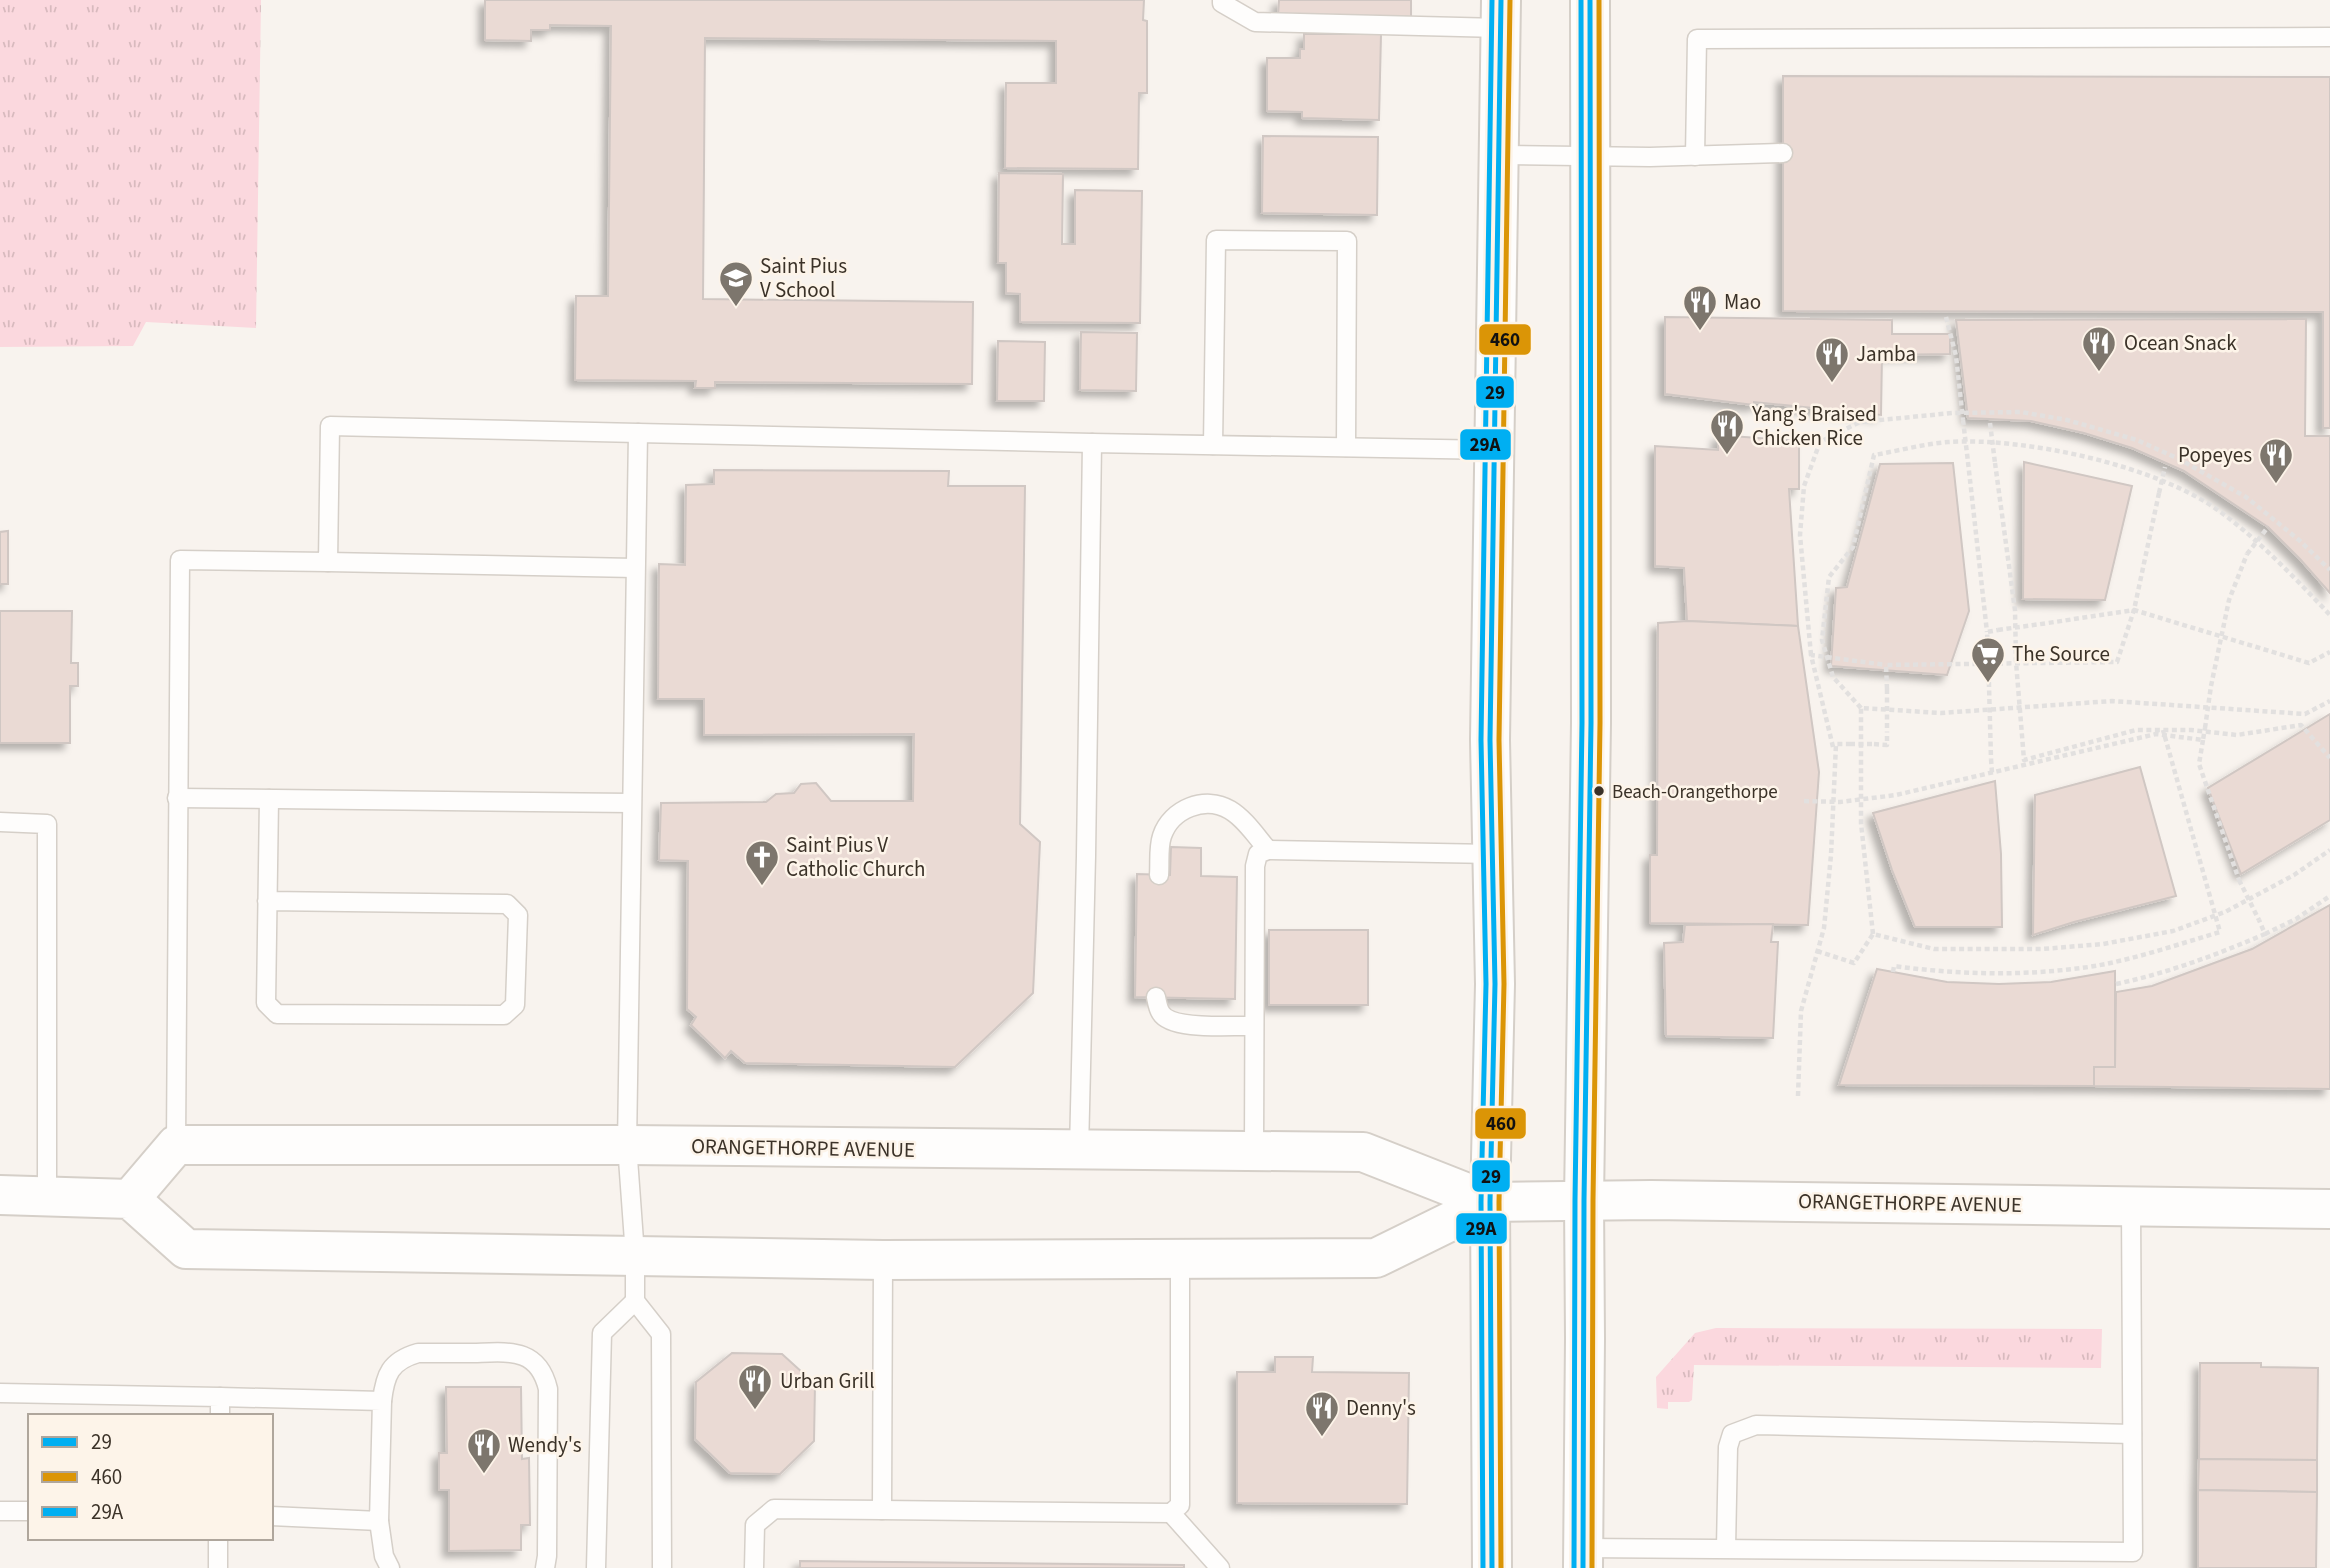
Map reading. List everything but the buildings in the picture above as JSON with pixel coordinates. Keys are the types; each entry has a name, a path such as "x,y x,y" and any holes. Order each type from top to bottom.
{"main road":[{"path":"1583,1558 1584,1200 1591,723 1590,0"},
{"path":"1492,1568 1490,1202 1495,984 1490,740 1501,14"},
{"path":"0,1195 130,1199 176,1145"},
{"name":"ORANGETHORPE AVENUE","path":"176,1145 627,1145 1363,1152 1490,1202 1584,1200 2330,1209"},
{"name":"ORANGETHORPE AVENUE","path":"130,1199 186,1249 883,1260 1376,1258 1490,1202"}],"lane":[{"path":"1222,0 1222,3 1255,22 1501,14"},
{"path":"1695,156 1697,38 2330,37"},
{"path":"1499,155 1695,156 1783,153"},
{"path":"1213,445 1216,240 1347,241 1346,447"},
{"path":"328,562 330,426 1495,450"},
{"path":"638,433 627,1145 635,1255 635,1301 661,1334 662,1568"},
{"path":"1079,1151 1091,443"},
{"path":"176,1145 180,561 635,568"},
{"path":"177,798 631,803"},
{"path":"267,901 507,904 518,915 515,1005 504,1015 277,1014 266,1003 267,901 269,799"},
{"path":"1159,875 1161,839 1166,825 1188,807 1215,804 1229,809 1240,817 1268,850"},
{"path":"0,822 47,824 47,1196"},
{"path":"1254,1152 1252,1026 1255,866 1258,854 1268,850 1493,854"},
{"path":"1156,998 1161,1013 1168,1020 1179,1024 1252,1026"},
{"path":"1583,1558 1726,1548 2133,1560 2130,1206"},
{"path":"754,1568 755,1525 774,1509 1171,1513 1180,1505 1180,1259"},
{"path":"882,1510 883,1260"},
{"path":"596,1568 602,1333 635,1301"},
{"path":"390,1568 384,1556 379,1521 385,1379 391,1369 408,1356 418,1353 512,1352 534,1362 541,1369 548,1389 545,1568"},
{"path":"0,1393 382,1401"},
{"path":"220,1397 220,1414"},
{"path":"1726,1548 1728,1447 1732,1434 1756,1425 2132,1434"},
{"path":"0,1511 28,1511"},
{"path":"1171,1513 1220,1568"},
{"path":"273,1516 379,1521"},
{"path":"218,1540 218,1568"}],"path":[{"path":"1946,317 1956,356 1987,632 1992,773"},
{"path":"1835,754 1811,655 1800,536 1804,486 1820,442 1860,422 1952,413 2021,412 2067,420 2137,440 2179,459 2246,498 2299,540 2330,570"},
{"path":"1990,423 2015,610 2016,662 2024,760 2136,730 2191,730 2237,735 2301,725 2330,758"},
{"path":"1817,951 1854,962 1873,933 1861,823 1861,708 1833,677 1822,640 1829,577 1853,547 1874,456 1947,442 2014,445 2080,456 2156,477 2220,511 2290,571 2330,615"},
{"path":"1811,655 1886,665 2117,662 2134,610 2165,467"},
{"path":"2265,933 2239,880 2199,764 2211,686 2229,600 2247,554 2268,527"},
{"path":"1987,632 2134,610 2309,663 2330,652"},
{"path":"1798,1096 1801,1012 1824,928 1831,855 1836,744 1887,745 1886,665"},
{"path":"1861,708 1941,713 2112,701 2305,714 2330,701"},
{"path":"1893,972 1894,966 1961,974 2074,969 2146,954 2220,932 2163,730"},
{"path":"1804,800 1840,802 1896,795 2156,734 2203,740"},
{"path":"1873,933 1934,949 2031,949 2103,944 2173,931 2225,912 2294,875 2330,850"},
{"path":"2116,984 2151,977 2209,958 2296,919 2330,896"}],"green space":[{"path":"0,0 261,0 256,328 146,322 133,346 0,347"},
{"path":"1716,1328 2102,1329 2101,1368 1694,1365 1692,1400 1668,1402 1668,1409 1657,1408 1656,1377 1695,1333"}],"transit line":[{"name":"29A","path":"1483,1568 1481,1202 1486,984 1481,740 1492,0"},
{"name":"29","path":"1492,1568 1490,1202 1495,984 1490,740 1501,0"},
{"name":"460","path":"1501,1568 1499,1202 1504,984 1499,740 1510,0"},
{"name":"29A","path":"1574,1568 1575,1200 1582,723 1581,0"},
{"name":"29","path":"1583,1568 1584,1200 1591,723 1590,0"},
{"name":"460","path":"1592,1568 1593,1200 1600,723 1599,0"}],"place":[{"name":"Saint Pius V School","path":"736,308"},
{"name":"Mao","path":"1700,332"},
{"name":"Ocean Snack","path":"2099,373"},
{"name":"Jamba","path":"1832,384"},
{"name":"Yang's Braised Chicken Rice","path":"1727,456"},
{"name":"Popeyes","path":"2276,485"},
{"name":"The Source","path":"1988,684"},
{"name":"Beach-Orangethorpe","path":"1599,791"},
{"name":"Saint Pius V Catholic Church","path":"762,887"},
{"name":"Urban Grill","path":"755,1411"},
{"name":"Denny's","path":"1322,1438"},
{"name":"Wendy's","path":"484,1475"}]}
